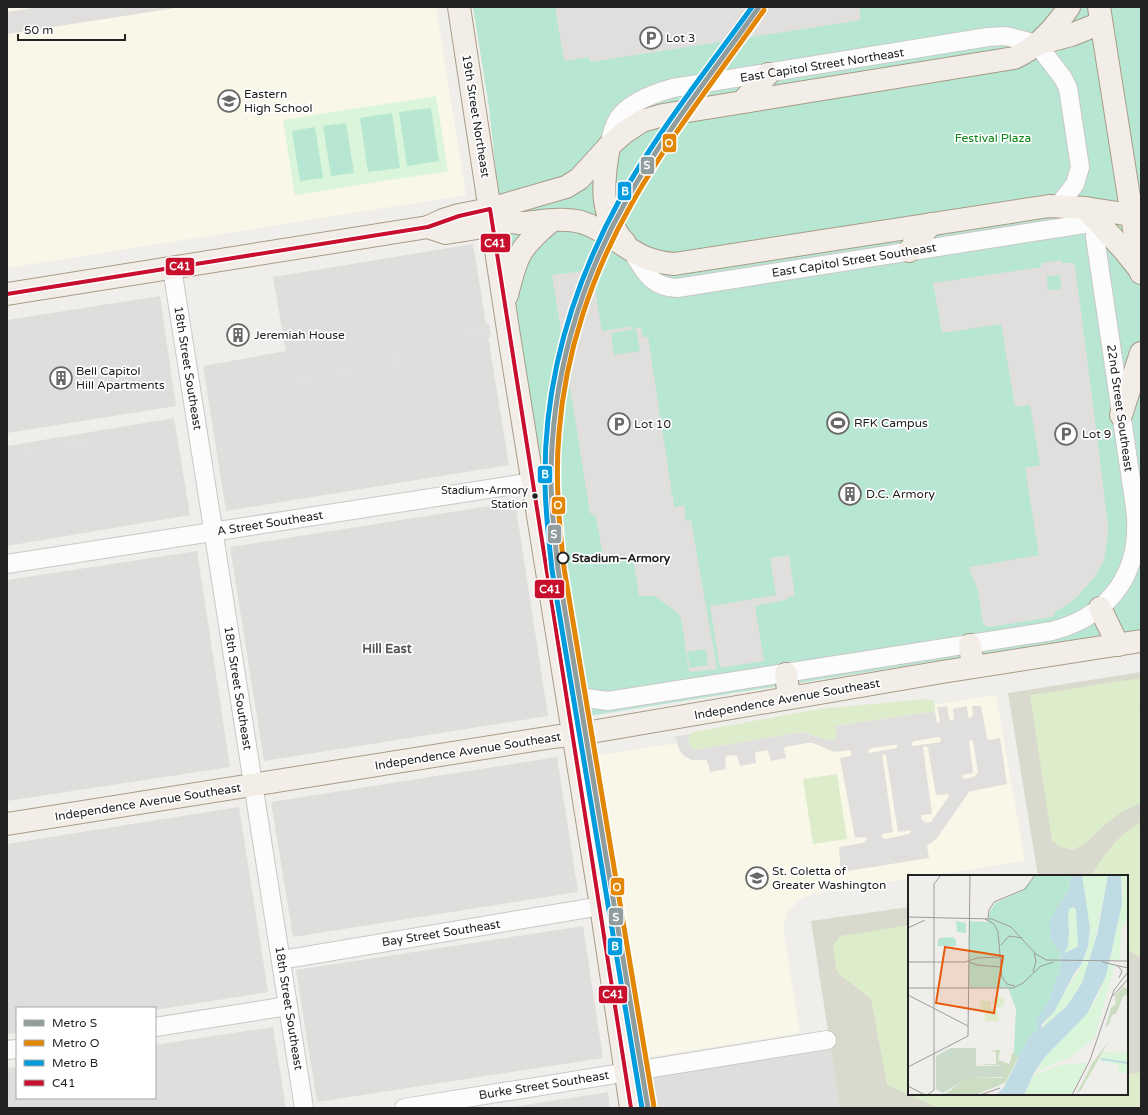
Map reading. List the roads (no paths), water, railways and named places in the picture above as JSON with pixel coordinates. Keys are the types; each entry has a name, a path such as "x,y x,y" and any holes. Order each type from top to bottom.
{"main road":[{"name":"19th Street Northeast","path":"459,7 631,1108"},
{"name":"East Capitol Street Northeast","path":"7,294 428,227 459,215 491,217 566,187 579,179 609,146 632,126 652,118 742,102 1006,60 1021,55 1037,44 1059,21 1069,7"},
{"path":"1037,44 1071,36 1100,15 1141,271"},
{"path":"742,102 768,74"},
{"path":"609,146 604,171 604,199 614,228 629,248"},
{"name":"East Capitol Street Southeast","path":"491,217 513,222 571,221 585,224 597,229 642,256 652,260 674,264 1058,206 1091,215"},
{"path":"1091,215 1132,215"},
{"path":"1091,215 1124,250 1141,271"},
{"path":"505,305 513,269 519,254 532,237 551,221"},
{"path":"910,251 931,224"},
{"path":"1121,415 1141,352"},
{"path":"1100,608 1118,645"},
{"name":"Independence Avenue Southeast","path":"7,824 573,735 973,667 1141,641"},
{"path":"970,645 973,667"},
{"path":"786,674 789,698"}],"street":[{"name":"East Capitol Street Northeast","path":"609,146 614,128 622,113 628,108 652,96 673,88 768,74 996,36 1015,38 1037,44"},
{"path":"1037,44 1053,64 1070,93 1080,162 1079,173 1072,189 1058,206"},
{"name":"East Capitol Street Southeast","path":"629,248 649,277 662,286 677,288 910,251 1091,215"},
{"name":"22nd Street Southeast","path":"1091,215 1136,520 1136,542 1126,576 1113,594 1100,608"},
{"name":"18th Street Southeast","path":"172,268 304,1108"},
{"name":"A Street Southeast","path":"7,564 533,482"},
{"name":"Independence Avenue Southeast","path":"566,689 586,698 608,701 786,674 1061,629 1082,620 1100,608"},
{"name":"Bay Street Southeast","path":"281,960 600,906"},
{"path":"156,1027 288,1006"},
{"name":"Burke Street Southeast","path":"404,1108 827,1040"}],"metro line":[{"name":"B","path":"642,1108 552,570 547,525 545,480 546,443 550,406 564,335 588,265 603,232 620,199 650,149 683,101 752,7"},
{"name":"S","path":"648,1108 558,569 553,524 551,479 552,443 562,371 570,336 581,301 609,233 656,151 759,7"},
{"name":"O","path":"654,1107 564,568 558,501 557,467 562,403 567,373 583,314 593,285 618,230 632,203 662,154 695,105 764,10"}],"place":[{"name":"Lot 3","path":"651,38"},
{"name":"Eastern High School","path":"229,101"},
{"name":"Jeremiah House","path":"238,335"},
{"name":"Bell Capitol Hill Apartments","path":"61,378"},
{"name":"RFK Campus","path":"838,423"},
{"name":"Lot 10","path":"619,424"},
{"name":"Lot 9","path":"1066,434"},
{"name":"D.C. Armory","path":"850,494"},
{"name":"Stadium-Armory Station","path":"535,496"},
{"name":"Stadium–Armory","path":"563,558"},
{"name":"St. Coletta of Greater Washington","path":"757,878"}],"district":[{"name":"Hill East","path":"387,649"}],"park label":[{"name":"Festival Plaza","path":"993,138"}]}
